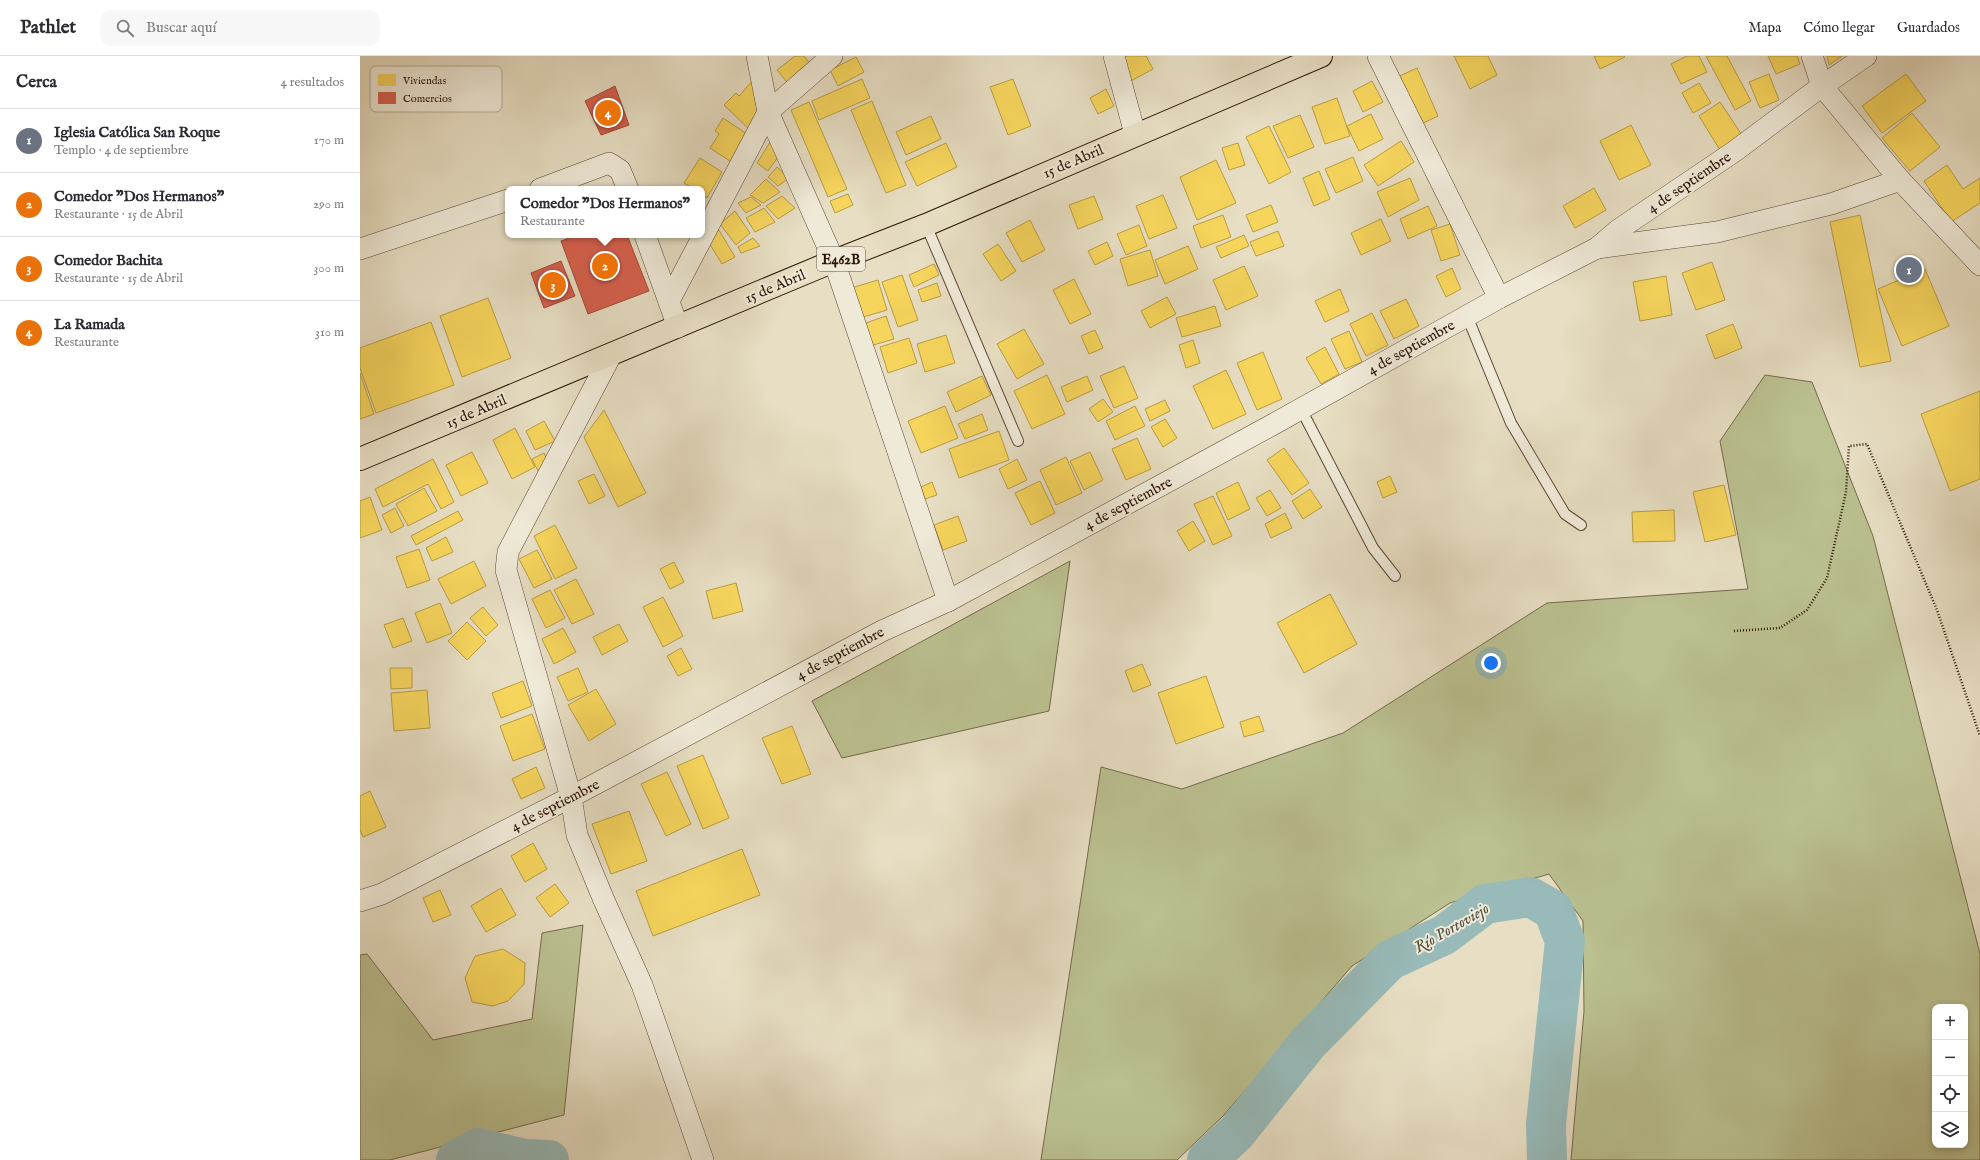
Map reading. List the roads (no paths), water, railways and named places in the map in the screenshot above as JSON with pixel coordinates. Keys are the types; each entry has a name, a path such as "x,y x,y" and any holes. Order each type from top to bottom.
{"main road":[{"name":"15 de Abril","path":"360,459 926,225 1135,134 1321,56"}],"street":[{"path":"757,56 768,112 834,262 948,601"},
{"path":"705,232 768,112 832,56"},
{"path":"1114,56 1135,134"},
{"path":"1378,56 1499,298"},
{"path":"1812,56 1822,86 1900,180 1980,266"},
{"name":"4 de septiembre","path":"360,901 382,894 571,798 882,630 948,601 1301,409 1499,298 1597,248 1618,230 1735,151 1822,86 1866,56"},
{"path":"548,186 609,163 620,170 627,186"},
{"path":"1597,248 1717,232 1831,204 1900,180"},
{"path":"360,249 505,201"},
{"path":"646,238 678,327"},
{"path":"669,301 702,238"},
{"path":"611,355 508,552 506,570 571,798 578,835 603,898 642,986 703,1160"}],"lane":[{"path":"926,225 1018,441"},
{"path":"1466,316 1511,423 1565,514 1581,525"},
{"path":"1301,409 1373,548 1395,576"}],"waterway":[{"name":"Río Portoviejo","path":"1207,1160 1236,1133 1308,1043 1390,960 1444,935 1485,904 1530,897 1553,910 1565,941 1546,1124 1547,1160"},
{"name":"Río Portoviejo","path":"456,1160 478,1148 525,1159 549,1160"}],"place":[{"name":"La Ramada","path":"608,113"},
{"name":"Comedor \"Dos Hermanos\"","path":"605,266"},
{"name":"Iglesia Católica San Roque","path":"1909,270"},
{"name":"Comedor Bachita","path":"553,285"}]}
